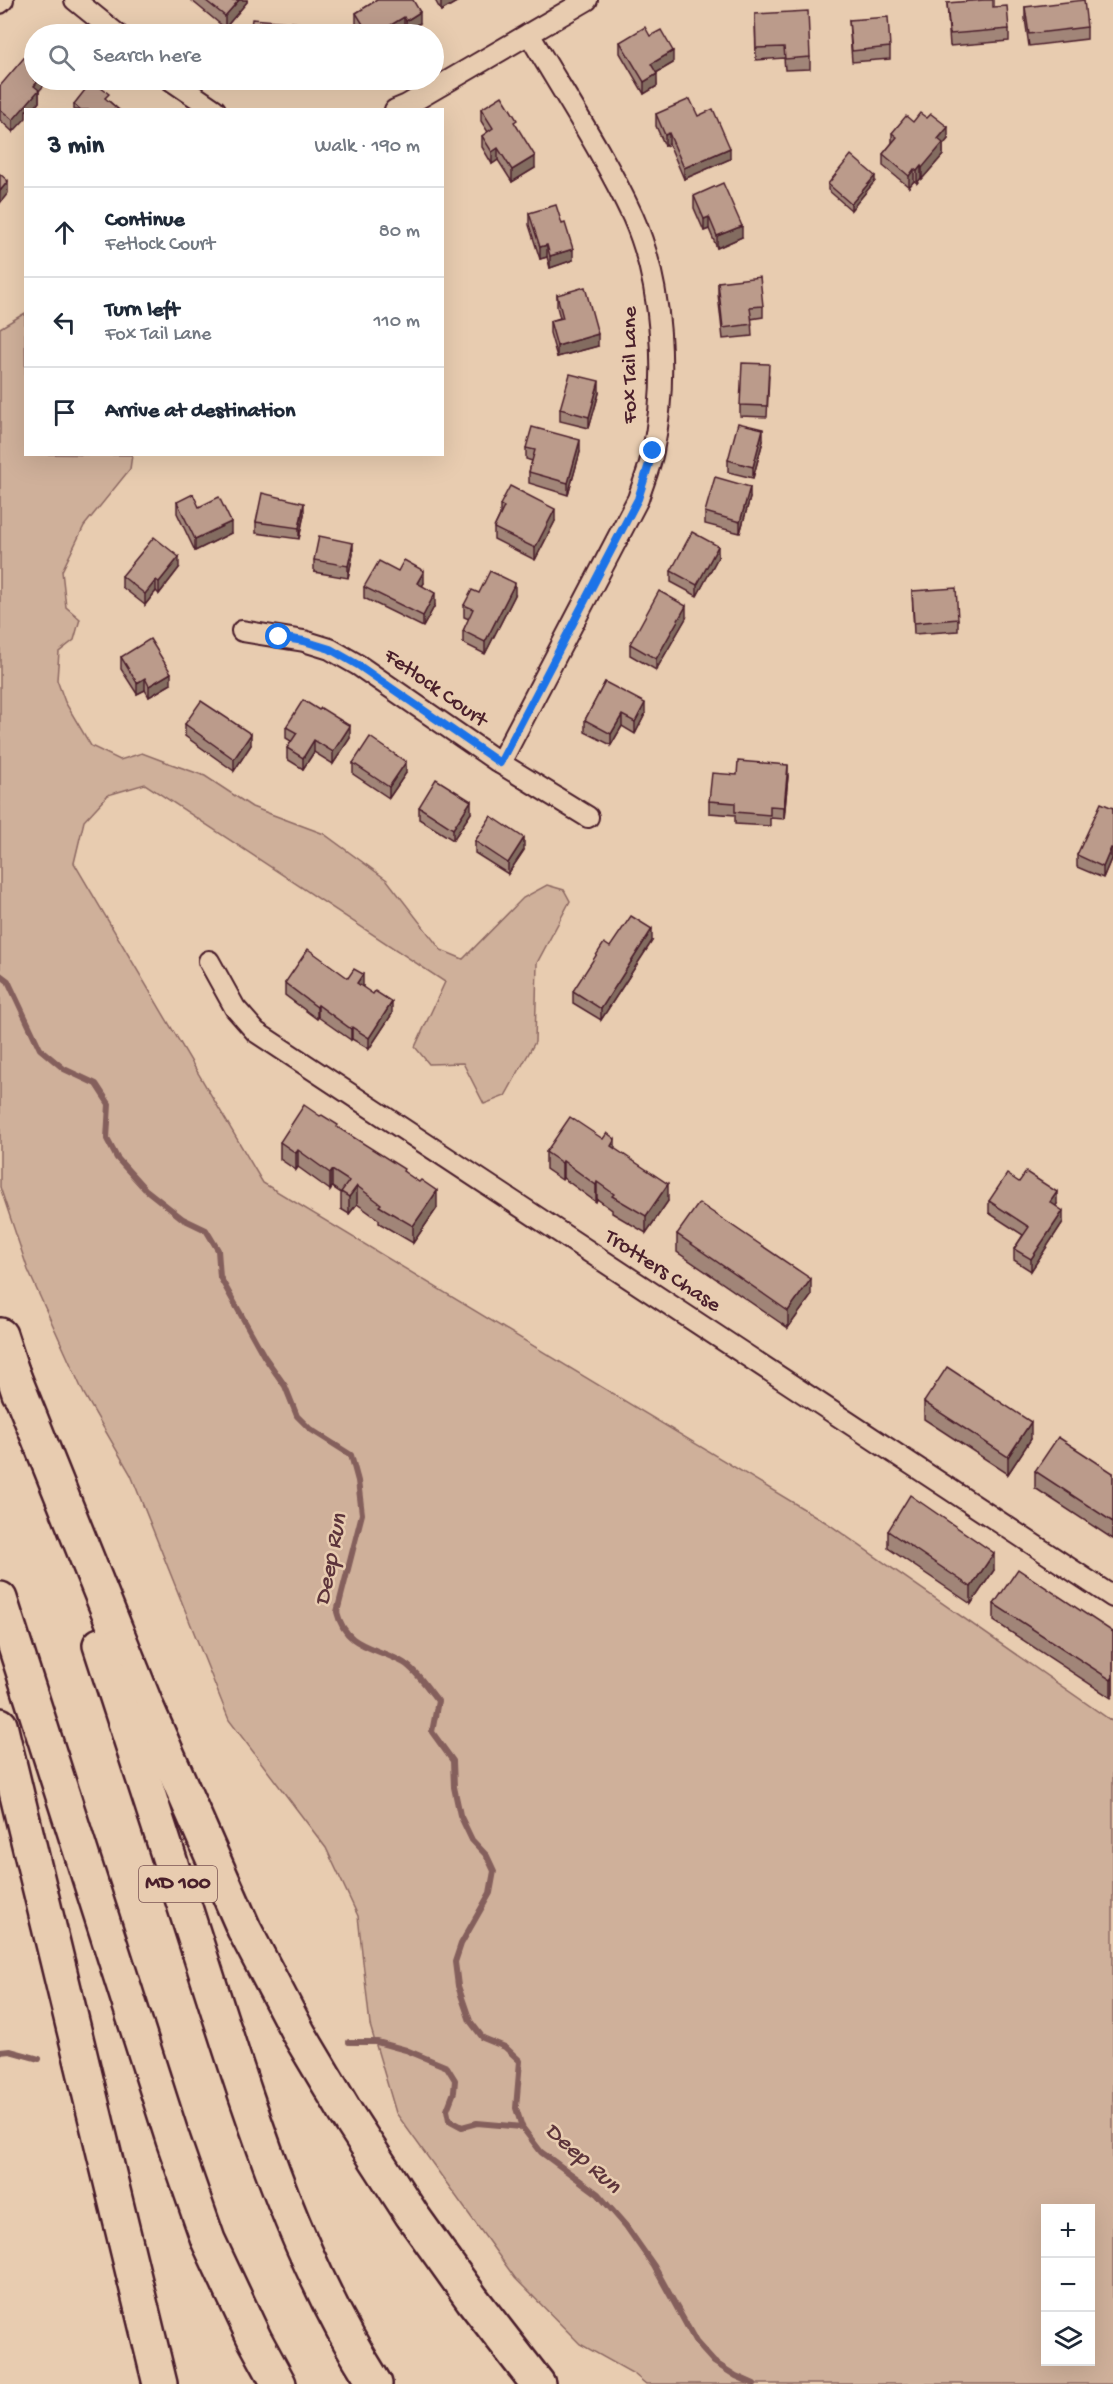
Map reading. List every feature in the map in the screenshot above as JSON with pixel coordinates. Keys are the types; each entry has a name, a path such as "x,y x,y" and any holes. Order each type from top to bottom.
{"highway":[{"name":"MD 100","path":"0,1335 252,2114 287,2212 328,2300 375,2384"},
{"path":"12,1372 148,1710 244,1929 299,2034 364,2141 412,2215 472,2299 538,2384"},
{"path":"0,1599 173,2140 208,2240 255,2340 279,2384"},
{"path":"0,1725 160,2384"}],"street":[{"path":"75,0 105,24"},
{"path":"444,83 587,0"},
{"name":"Fox Tail Lane","path":"500,763 638,499 653,451 659,403 659,326 656,296 646,254 616,183 529,34"},
{"path":"186,90 212,108"},
{"path":"400,108 433,90"},
{"name":"Fetlock Court","path":"242,631 304,641 330,649 358,665 500,763 588,817"},
{"name":"Trotters Chase","path":"209,962 235,1008 256,1032 1113,1597"}],"shaded area":[{"path":"24,314 24,456 132,456 130,469 84,526 62,571 66,607 80,619 74,640 59,652 57,680 65,702 91,746 120,760 142,753 205,776 252,807 324,834 387,880 441,950 463,959 523,898 547,885 564,890 570,901 537,963 535,1042 505,1096 484,1104 463,1063 429,1064 415,1047 445,982 145,784 108,795 84,821 74,863 263,1183 827,1523 1113,1722 1113,2384 646,2384 634,2374 580,2344 515,2278 396,2113 370,2025 358,1916 326,1848 229,1720 131,1475 84,1394 28,1270 0,1187 0,328"}],"building":[{"path":"205,0 239,0 225,16"},
{"path":"377,0 413,0 420,12 406,21 404,17 392,24 363,24 356,13"},
{"path":"993,0 993,7 1007,6 1009,29 950,34 947,3"},
{"path":"1084,0 1087,27 1029,34 1025,7"},
{"path":"808,11 810,57 785,59 784,47 756,48 755,14"},
{"path":"888,17 890,47 852,51 849,20"},
{"path":"252,19 312,24 251,24"},
{"path":"645,27 650,36 661,30 673,51 651,64 657,74 644,82 620,42"},
{"path":"24,58 24,90 39,90 13,120 0,109 0,86"},
{"path":"85,90 104,90 109,94 105,98 117,108 79,108 74,104"},
{"path":"502,96 517,120 514,122 535,156 512,170 498,148 492,152 482,136 493,128 481,109"},
{"path":"690,99 698,116 713,109 730,148 684,168 669,133 665,135 656,114"},
{"path":"920,113 927,118 931,114 948,127 938,139 943,143 922,168 921,166 917,171 914,169 909,176 883,154 897,137 892,133 906,116 913,122"},
{"path":"851,155 875,176 851,204 828,184"},
{"path":"0,174 8,181 0,191"},
{"path":"723,183 742,226 717,236 709,217 704,219 694,196"},
{"path":"556,205 562,224 565,223 573,249 550,256 547,245 540,247 529,213"},
{"path":"760,277 763,306 750,307 752,324 723,328 718,282"},
{"path":"585,287 598,334 557,346 550,321 563,318 557,295"},
{"path":"742,363 769,364 767,406 740,405"},
{"path":"570,374 599,381 589,417 560,409"},
{"path":"738,423 763,429 753,467 728,460"},
{"path":"532,427 580,440 568,483 529,472 535,450 526,448"},
{"path":"715,477 750,487 740,522 705,512"},
{"path":"510,486 555,509 535,548 494,528 504,507 500,505"},
{"path":"262,493 304,503 299,528 256,522"},
{"path":"193,494 199,507 219,497 231,522 195,539 177,502"},
{"path":"692,532 718,546 697,585 671,571"},
{"path":"319,536 353,543 348,566 314,560"},
{"path":"154,537 179,557 159,582 156,580 145,594 122,576"},
{"path":"404,560 424,571 417,583 435,593 423,616 364,587 379,561 398,571"},
{"path":"490,571 515,583 485,642 463,631 473,609 464,605 472,590 479,593"},
{"path":"956,588 958,619 914,623 912,591"},
{"path":"659,591 686,606 656,659 630,644"},
{"path":"150,639 171,673 149,686 145,678 137,683 121,657"},
{"path":"605,682 645,703 635,722 622,715 611,734 585,720"},
{"path":"303,700 350,726 333,752 314,740 303,758 287,748 297,733 286,727"},
{"path":"201,701 251,734 234,759 185,724"},
{"path":"370,737 406,762 389,787 353,763"},
{"path":"738,761 788,765 784,807 770,806 770,815 735,812 735,803 709,801 712,773 737,775"},
{"path":"436,779 471,801 453,829 419,807"},
{"path":"1101,803 1113,808 1113,849 1111,848 1103,867 1077,855"},
{"path":"491,816 524,838 508,863 475,841"},
{"path":"631,916 652,929 601,1009 573,991 604,943 610,947"},
{"path":"308,949 348,978 354,969 363,974 357,983 373,994 375,991 392,1002 369,1038 352,1027 351,1029 318,1005 317,1007 285,983"},
{"path":"304,1105 404,1169 403,1171 419,1182 421,1180 437,1191 413,1226 379,1206 381,1204 357,1186 349,1197 341,1192 349,1181 332,1170 330,1173 298,1150 296,1153 280,1142"},
{"path":"570,1117 603,1139 607,1133 615,1139 611,1146 668,1184 646,1216 612,1196 614,1194 597,1182 596,1185 563,1161 562,1163 546,1152"},
{"path":"1026,1172 1057,1192 1050,1202 1063,1211 1031,1259 1014,1249 1029,1227 989,1201 1007,1174 1019,1182"},
{"path":"699,1203 811,1279 788,1311 677,1234"},
{"path":"947,1367 1031,1422 1008,1457 924,1402"},
{"path":"1058,1437 1113,1473 1113,1522 1035,1471"},
{"path":"910,1495 994,1553 971,1587 888,1531"},
{"path":"1018,1569 1113,1632 1113,1677 1111,1680 994,1604"}],"waterway":[{"name":"Deep Run","path":"0,975 8,981 40,1049 64,1069 96,1084 109,1104 107,1139 117,1158 145,1189 183,1219 206,1230 218,1250 220,1277 264,1356 285,1386 297,1416 310,1429 351,1455 358,1481 362,1514 337,1612 347,1633 363,1645 409,1666 438,1701 432,1732 453,1761 454,1787 460,1815 472,1840 487,1856 494,1871 490,1893 461,1944 455,1962 458,1986 470,2021 483,2038 505,2047 520,2061 516,2108 522,2127 541,2152 598,2194 626,2226 654,2266 696,2342 714,2362 754,2384"},
{"path":"349,2042 377,2042 406,2050 447,2067 455,2080 454,2092 447,2110 449,2120 462,2127 477,2123 522,2127"},
{"path":"0,2052 10,2051 39,2059"}],"route":[{"path":"279,637 304,641 330,649 358,665 500,763 638,499 653,451"}]}
